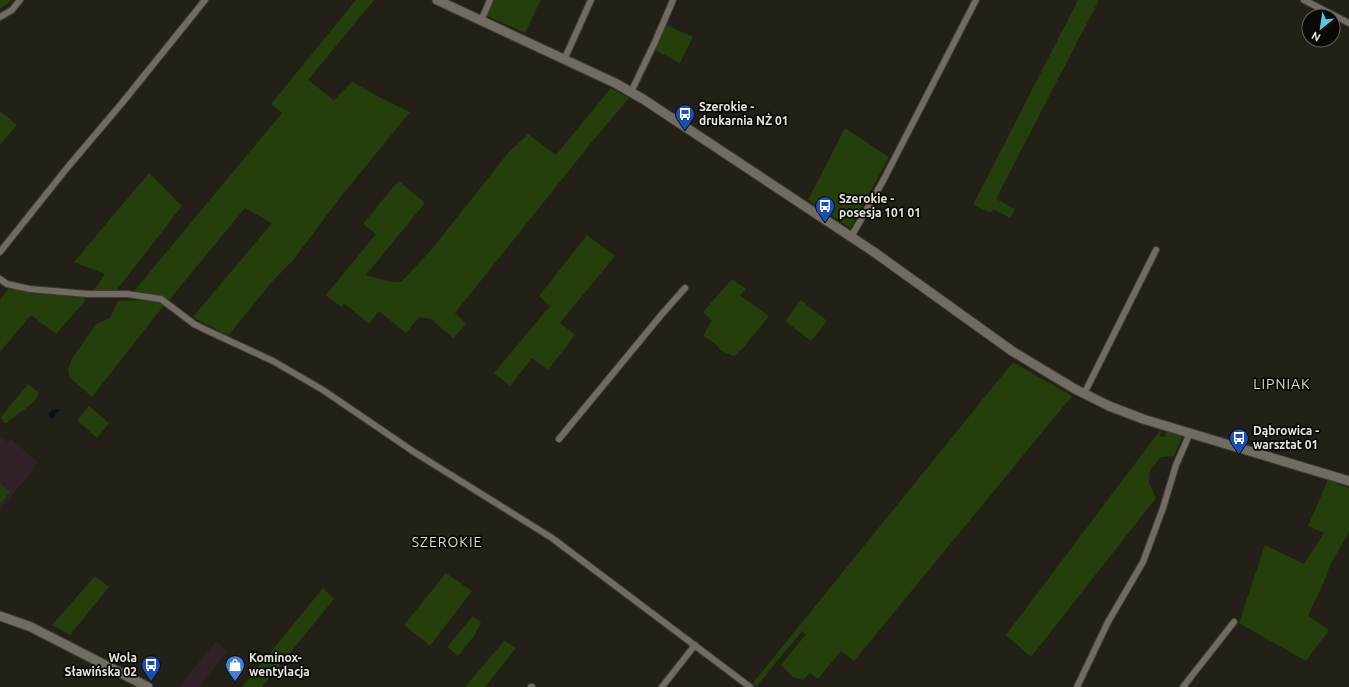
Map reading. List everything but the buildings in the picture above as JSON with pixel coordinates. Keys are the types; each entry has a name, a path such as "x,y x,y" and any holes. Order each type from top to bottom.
{"street":[{"path":"0,17 12,10 20,0"},
{"path":"0,252 205,0"},
{"path":"437,0 448,2 481,21 631,92 679,122 906,274 1012,351 1084,394 1130,414 1349,482"},
{"path":"481,21 490,0"},
{"path":"564,60 590,0"},
{"path":"631,92 673,0"},
{"path":"851,237 884,179 976,0"},
{"path":"1304,0 1349,23"},
{"path":"1084,394 1156,250"},
{"path":"0,279 7,284 30,289 88,294 127,294 161,299 194,324 273,361 318,387 414,452 564,546 750,687"},
{"path":"559,439 662,314 686,288"},
{"path":"1077,687 1108,622 1142,562 1163,508 1176,465 1190,433"},
{"path":"0,616 31,626 148,687"},
{"path":"1183,687 1234,622"},
{"path":"662,687 695,645"}],"shaded area":[{"path":"0,436 8,442 11,439 38,462 0,510"},
{"path":"216,641 227,651 199,687 179,687"}],"green space":[{"path":"0,0 12,0 0,9"},
{"path":"356,0 374,0 308,80 334,100 352,82 410,112 339,199 294,259 270,284 228,336 193,317 272,223 245,208 169,300 159,295 134,291 282,113 271,104"},
{"path":"492,0 541,0 525,33 485,15"},
{"path":"1078,0 1099,0 996,199 1015,209 1010,218 993,209 991,213 973,205"},
{"path":"666,25 693,37 680,63 655,50"},
{"path":"611,88 629,98 591,143 455,313 466,324 453,338 431,319 419,317 406,333 379,311 369,324 344,303 341,307 326,295 376,234 363,224 399,181 425,203 366,275 392,282 401,282 432,249 508,153 528,134 556,155"},
{"path":"0,111 17,125 0,145"},
{"path":"845,128 889,157 850,228 808,200"},
{"path":"149,173 182,206 116,291 94,290 105,274 74,262"},
{"path":"587,235 615,256 560,323 575,335 548,370 532,358 510,386 494,373 550,306 539,296"},
{"path":"732,279 746,289 740,295 769,316 743,348 734,356 721,351 717,345 703,336 712,320 703,312"},
{"path":"9,288 84,296 85,301 56,334 31,315 0,352 0,300"},
{"path":"801,300 827,321 811,341 785,321"},
{"path":"118,301 157,301 165,304 92,397 69,377 68,368 73,357 96,324 110,318"},
{"path":"1013,362 1072,396 854,661 841,651 818,679 810,673 803,680 793,677 781,665 806,634 802,631 756,687 752,684"},
{"path":"28,384 39,393 37,398 7,423 4,423 1,418 3,414"},
{"path":"89,406 109,423 97,438 77,420"},
{"path":"1161,429 1160,436 1165,437 1167,431 1183,436 1174,456 1161,457 1150,470 1149,483 1156,498 1031,657 1006,635"},
{"path":"1328,480 1349,488 1349,532 1330,565 1308,616 1329,630 1306,661 1239,623 1265,545 1304,564 1324,533 1308,526"},
{"path":"0,483 10,492 1,503 0,503"},
{"path":"446,573 472,591 430,646 404,625"},
{"path":"95,576 109,587 70,635 52,625"},
{"path":"323,588 334,599 262,687 242,687"},
{"path":"473,616 481,623 474,636 458,656 447,647"},
{"path":"504,641 516,648 485,687 465,687"}],"water":[{"path":"55,409 60,409 60,411 51,419 49,416 50,412"}],"place":[{"name":"Szerokie - drukarnia NŻ 01","path":"685,131"},
{"name":"Szerokie - posesja 101 01","path":"825,223"},
{"name":"Dąbrowica - warsztat 01","path":"1239,455"},
{"name":"Wola Sławińska 02","path":"151,682"},
{"name":"Kominox- wentylacja","path":"235,682"}],"district":[{"name":"LIPNIAK","path":"1282,384"},
{"name":"SZEROKIE","path":"447,542"}]}
